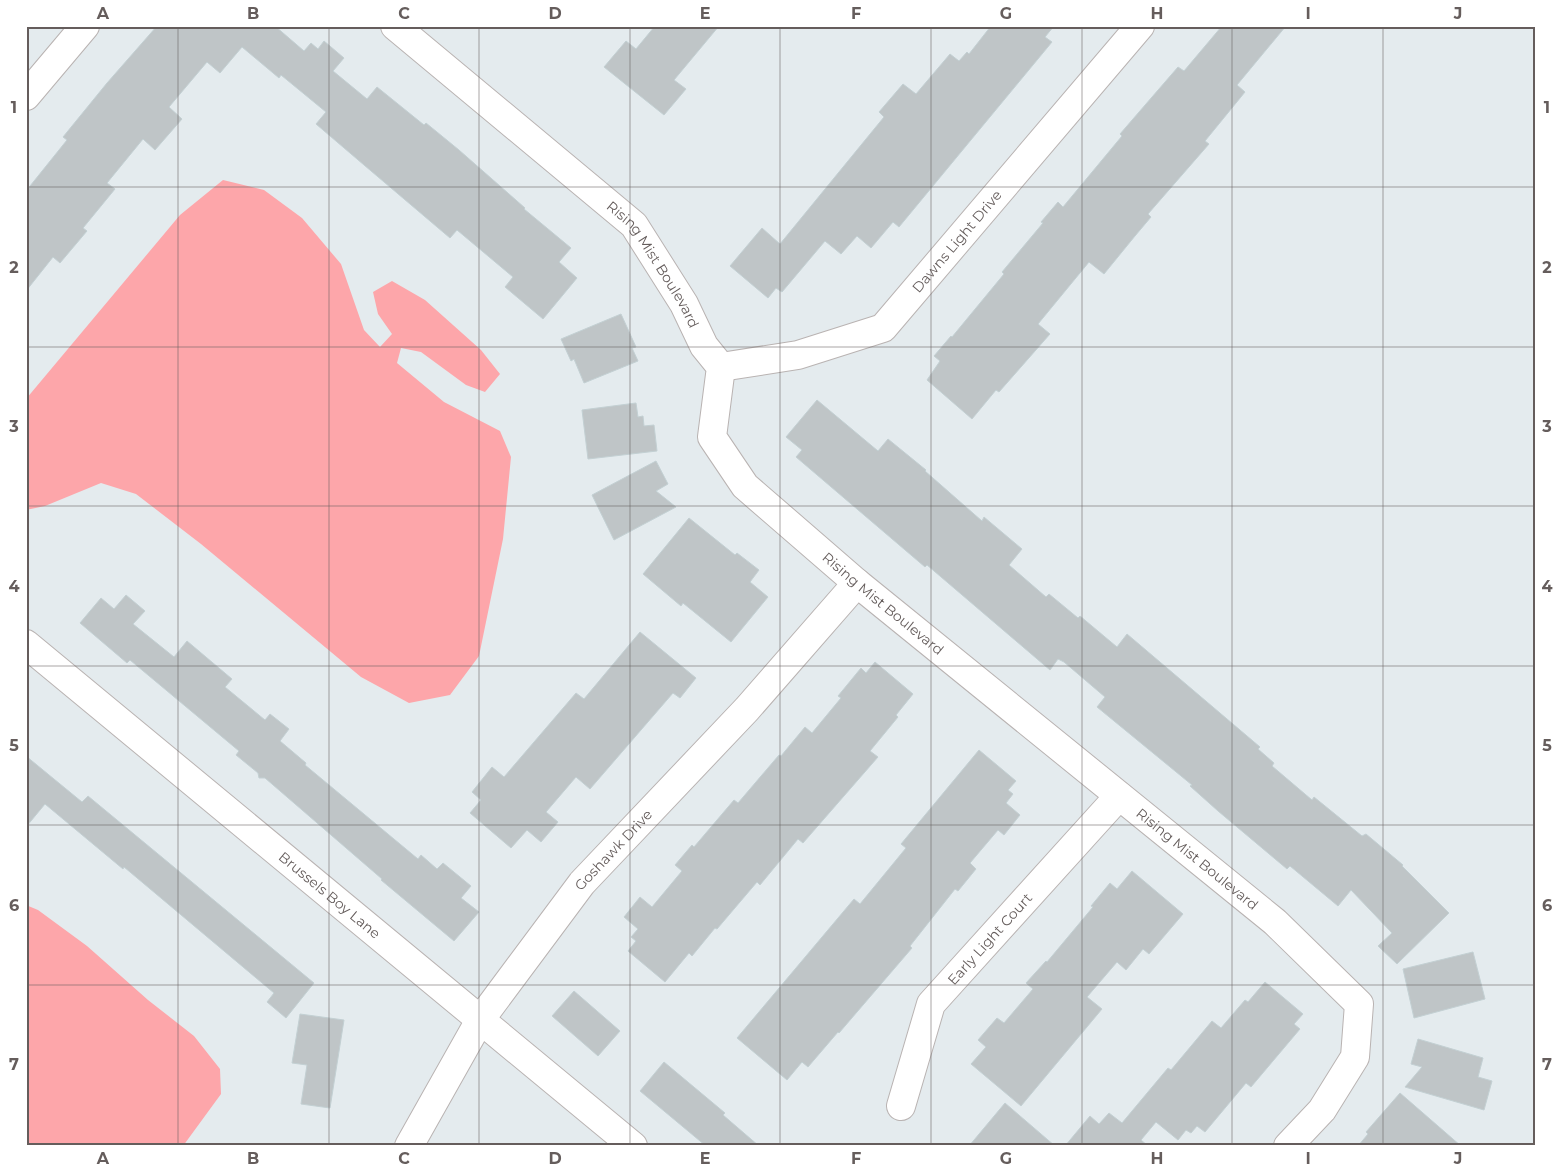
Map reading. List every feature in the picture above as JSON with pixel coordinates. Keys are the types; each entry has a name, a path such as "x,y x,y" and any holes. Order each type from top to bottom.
{"street":[{"path":"26,96 85,26"},
{"name":"Rising Mist Boulevard","path":"395,26 634,225 684,304 704,346 721,367 712,437 745,486 857,582 1275,922 1360,1004 1354,1057 1322,1110 1288,1146"},
{"name":"Dawns Light Drive","path":"721,367 798,355 883,328 1140,26"},
{"name":"Goshawk Drive","path":"409,1146 480,1020 582,884 747,709 857,582"},
{"name":"Brussels Boy Lane","path":"26,644 633,1146"},
{"name":"Early Light Court","path":"901,1106 931,1004 1120,796"}],"shaded area":[{"path":"223,180 264,190 302,218 341,264 364,330 380,347 392,334 378,314 373,292 392,281 425,300 481,350 500,374 485,392 466,385 421,352 401,348 397,363 444,402 500,431 511,457 503,539 479,656 450,695 409,703 361,677 201,544 136,494 101,483 45,506 26,510 26,399 180,215"},
{"path":"26,905 38,910 87,946 148,1000 194,1036 220,1069 221,1094 183,1146 26,1146"}],"building":[{"path":"157,26 275,26 304,51 311,43 318,49 324,41 344,58 333,71 367,99 377,87 424,125 426,123 571,248 559,262 577,278 543,319 505,287 513,277 457,230 450,238 316,124 326,112 281,75 279,78 242,47 220,73 207,62 169,107 182,119 155,150 143,139 107,183 115,189 83,228 87,231 60,263 53,257 26,291 26,191 67,140 63,137"},
{"path":"655,26 719,26 674,80 686,89 664,115 604,67 626,41 636,49"},
{"path":"991,26 1054,26 1045,37 1052,42 899,227 893,222 871,248 857,236 841,254 825,241 782,292 776,288 768,298 730,266 762,228 780,244 884,117 879,112 903,84 916,94 950,54 959,61 967,52 969,54"},
{"path":"1222,26 1286,26 1237,85 1245,92 1205,141 1209,144 1148,214 1151,217 1104,274 1089,262 1038,324 1050,334 999,392 996,390 972,419 927,380 940,361 934,356 1004,274 1002,272 1058,202 1063,207 1122,136 1120,134 1178,67 1184,71"},
{"path":"621,314 636,347 632,348 638,361 584,383 574,359 571,361 561,339"},
{"path":"817,400 878,451 888,439 926,470 982,521 984,517 1022,549 1009,565 1046,597 1049,594 1078,618 1080,616 1117,647 1127,634 1260,747 1258,749 1274,763 1272,766 1312,800 1314,797 1362,836 1366,834 1403,865 1449,913 1397,964 1378,946 1392,933 1351,890 1338,906 1290,866 1287,869 1218,811 1190,786 1192,785 1097,707 1105,697 1064,662 1058,659 1050,670 796,457 802,450 786,437"},
{"path":"636,403 638,417 643,416 644,426 654,425 657,451 588,459 582,410"},
{"path":"656,461 668,484 656,491 676,507 614,540 592,495"},
{"path":"689,518 735,555 737,553 759,570 750,582 768,597 731,642 683,603 681,606 643,574"},
{"path":"126,595 145,611 133,624 174,657 187,641 232,679 225,687 265,720 270,714 289,729 280,741 306,763 305,765 418,859 421,855 437,869 443,863 471,886 461,898 479,912 454,941 265,778 259,778 258,773 236,755 239,751 130,660 127,663 80,623 101,598 114,609"},
{"path":"640,632 696,678 680,698 673,693 590,789 576,777 546,812 558,822 541,842 527,830 511,848 470,813 481,800 472,792 492,767 504,777 576,693 584,699"},
{"path":"875,662 913,694 896,715 898,717 870,751 878,757 803,843 798,839 760,885 757,882 717,929 715,928 692,956 689,953 665,982 628,951 636,941 631,937 638,929 624,917 640,897 652,907 682,871 675,865 692,845 694,847 734,800 738,803 805,727 812,733 841,698 838,696 861,668 866,673"},
{"path":"979,750 1016,781 1008,790 1013,794 1006,803 1020,815 1004,835 998,830 970,863 976,869 958,891 955,889 910,946 912,948 839,1033 808,1067 802,1062 787,1080 737,1038 854,899 860,904 906,848 901,844"},
{"path":"26,756 82,802 88,796 314,983 286,1018 267,1002 274,993 124,867 123,869 45,804 26,827"},
{"path":"1132,871 1183,914 1149,954 1143,949 1126,970 1117,962 1087,997 1102,1009 1021,1106 971,1064 986,1047 978,1040 997,1018 1004,1023 1033,989 1026,983 1047,962 1093,907 1091,906 1110,883 1117,889"},
{"path":"1473,952 1485,999 1414,1018 1403,969"},
{"path":"1265,982 1303,1014 1294,1024 1300,1029 1251,1087 1246,1083 1205,1132 1197,1126 1191,1133 1186,1130 1178,1140 1156,1122 1141,1140 1148,1146 1065,1146 1090,1116 1099,1124 1109,1113 1122,1123 1168,1068 1171,1070 1212,1021 1221,1028 1245,1000 1248,1002"},
{"path":"574,991 620,1031 598,1056 552,1016"},
{"path":"300,1014 344,1020 330,1108 301,1104 307,1065 292,1063"},
{"path":"1418,1039 1483,1058 1478,1077 1492,1081 1484,1110 1405,1087 1422,1067 1411,1064"},
{"path":"664,1062 725,1113 723,1115 759,1146 706,1146 640,1091"},
{"path":"1400,1093 1461,1146 1358,1146 1368,1134 1366,1132"},
{"path":"1005,1103 1055,1146 969,1146"}]}
